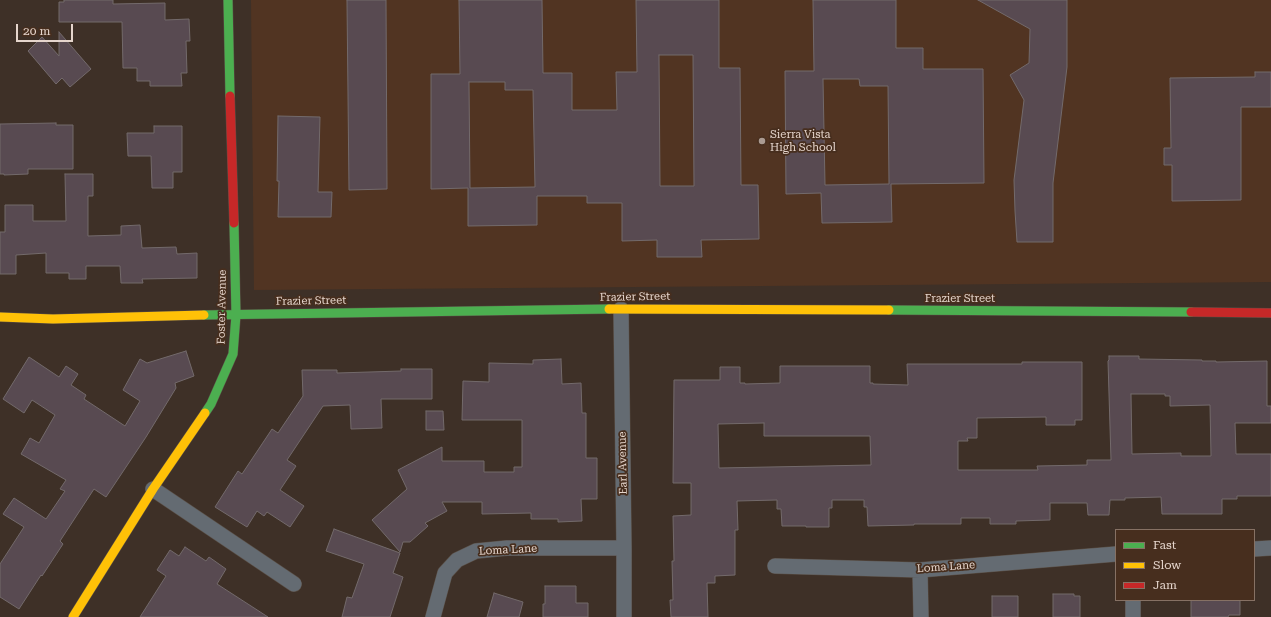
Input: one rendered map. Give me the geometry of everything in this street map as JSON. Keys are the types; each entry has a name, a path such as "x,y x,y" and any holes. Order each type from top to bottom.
{"street":[{"name":"Foster Avenue","path":"73,617 153,489 211,404 233,354 236,315 228,0"},
{"name":"Frazier Street","path":"0,317 53,319 648,308 1271,313"},
{"name":"Earl Avenue","path":"621,309 624,617"},
{"path":"153,489 294,584"},
{"name":"Loma Lane","path":"433,617 445,573 457,560 476,551 506,548 624,548"},
{"path":"1255,549 1271,548"},
{"name":"Loma Lane","path":"775,566 920,570 1115,554"},
{"path":"920,570 921,617"},
{"path":"1133,601 1133,617"}],"shaded area":[{"name":"Sierra Vista High School","path":"251,0 1271,0 1271,282 254,290"}],"building":[{"path":"64,0 113,0 113,4 165,3 165,20 189,19 190,41 186,41 187,73 181,73 182,86 150,86 150,81 137,81 137,68 123,68 122,22 59,22 59,2 64,2"},
{"path":"347,0 386,0 387,189 349,190"},
{"path":"459,0 542,0 543,73 572,73 572,110 617,110 616,72 637,72 636,0 719,0 719,68 740,68 741,185 758,185 759,239 701,240 702,257 657,257 657,240 622,241 622,203 587,203 587,196 537,196 537,225 468,226 468,188 431,189 431,74 460,74","holes":["659,55 693,55 694,186 660,186","469,82 505,82 505,90 533,90 535,187 470,188"]},
{"path":"813,0 896,0 896,48 923,48 923,69 983,69 984,183 891,184 892,222 822,223 821,193 786,194 785,71 814,71","holes":["823,79 859,79 860,86 888,86 889,184 825,185"]},
{"path":"978,0 1067,0 1067,67 1053,183 1053,242 1017,242 1014,180 1024,100 1010,75 1029,63 1030,29"},
{"path":"59,32 91,69 70,87 62,78 56,84 28,51 42,37 59,56"},
{"path":"1255,72 1271,72 1271,107 1241,107 1241,200 1172,201 1172,165 1164,165 1164,148 1171,148 1170,78 1255,77"},
{"path":"278,116 320,117 318,192 332,192 331,217 278,217"},
{"path":"56,123 56,125 73,125 73,169 28,169 28,174 0,174 0,124"},
{"path":"154,126 182,126 182,172 173,172 173,188 152,188 151,156 128,156 127,133 154,133"},
{"path":"65,174 93,174 93,196 88,196 88,236 121,235 121,226 140,225 142,248 176,247 177,254 197,253 197,278 142,279 143,283 121,283 120,266 86,266 86,279 69,279 69,273 46,273 46,253 16,255 16,274 0,274 0,232 5,232 5,205 33,205 33,221 66,221"},
{"path":"186,351 194,376 175,383 176,388 146,437 106,497 94,489 60,541 63,544 19,609 0,597 0,564 24,527 3,514 14,498 46,519 65,491 60,489 66,480 21,454 30,438 39,443 55,415 32,400 24,413 3,399 29,357 59,377 66,366 78,374 71,385 86,395 84,399 125,426 140,401 123,390 140,359 147,363"},
{"path":"1109,356 1139,356 1139,359 1202,360 1216,362 1267,361 1267,406 1271,406 1271,423 1235,423 1236,454 1271,454 1271,496 1237,496 1237,499 1222,499 1222,514 1162,514 1161,497 1125,498 1125,500 1110,500 1109,515 1088,515 1087,503 1050,503 1050,520 1016,521 1016,524 990,524 990,518 961,518 961,524 868,526 867,507 864,507 864,500 832,500 832,508 829,508 829,527 782,526 781,509 777,509 777,500 737,501 738,530 735,530 735,575 715,576 715,583 707,583 708,617 671,617 670,600 673,600 672,561 674,561 673,516 691,515 691,483 673,483 674,380 720,380 720,367 740,367 740,383 780,383 780,366 870,366 870,383 908,385 907,364 1022,364 1022,362 1082,362 1082,420 1075,420 1075,425 1046,425 1046,417 977,418 977,438 967,438 968,441 958,441 958,470 1038,470 1037,466 1087,465 1087,460 1111,460","holes":["1131,394 1165,394 1165,396 1170,396 1170,406 1210,405 1211,456 1181,456 1181,453 1132,454","764,423 764,436 870,436 871,465 719,468 718,424"]},
{"path":"561,359 562,384 581,383 582,413 586,413 586,458 597,458 597,499 581,499 582,521 558,522 558,519 531,519 531,513 482,514 482,502 442,502 447,511 425,523 428,526 410,542 403,542 400,552 372,520 407,489 398,470 442,447 442,461 484,461 484,472 514,472 514,467 522,467 522,420 462,420 463,381 489,382 489,363 533,364 533,360"},
{"path":"401,369 432,369 432,399 381,399 382,428 351,429 350,405 323,406 287,460 296,466 280,490 304,506 290,527 267,512 264,516 257,511 247,527 215,507 238,471 242,474 272,429 278,433 303,396 302,370 337,370 337,373 401,371"},
{"path":"426,411 443,411 444,430 426,430"},
{"path":"334,529 400,553 393,573 403,577 390,617 342,617 347,597 352,598 364,564 326,551"},
{"path":"185,547 206,561 209,557 226,569 217,584 268,617 140,617 166,576 157,570 170,550 179,556"},
{"path":"545,586 576,586 576,603 588,603 588,617 543,617"},
{"path":"494,593 523,602 519,617 487,617"},
{"path":"1053,594 1074,594 1074,596 1080,596 1080,617 1053,617"},
{"path":"992,596 1018,596 1018,617 992,617"},
{"path":"1191,601 1240,601 1240,615 1229,615 1228,617 1191,617"}],"traffic: fast":[{"path":"228,0 230,96"},
{"path":"205,413 211,404 233,354 236,315 234,223"},
{"path":"204,315 609,309"},
{"path":"889,310 1191,312"}],"traffic: slow":[{"path":"609,309 889,310"},
{"path":"0,317 53,319 204,315"},
{"path":"73,617 153,489 205,413"}],"traffic: jam":[{"path":"230,96 234,223"},
{"path":"1191,312 1271,313"}],"place":[{"name":"Sierra Vista High School","path":"762,141"}]}
